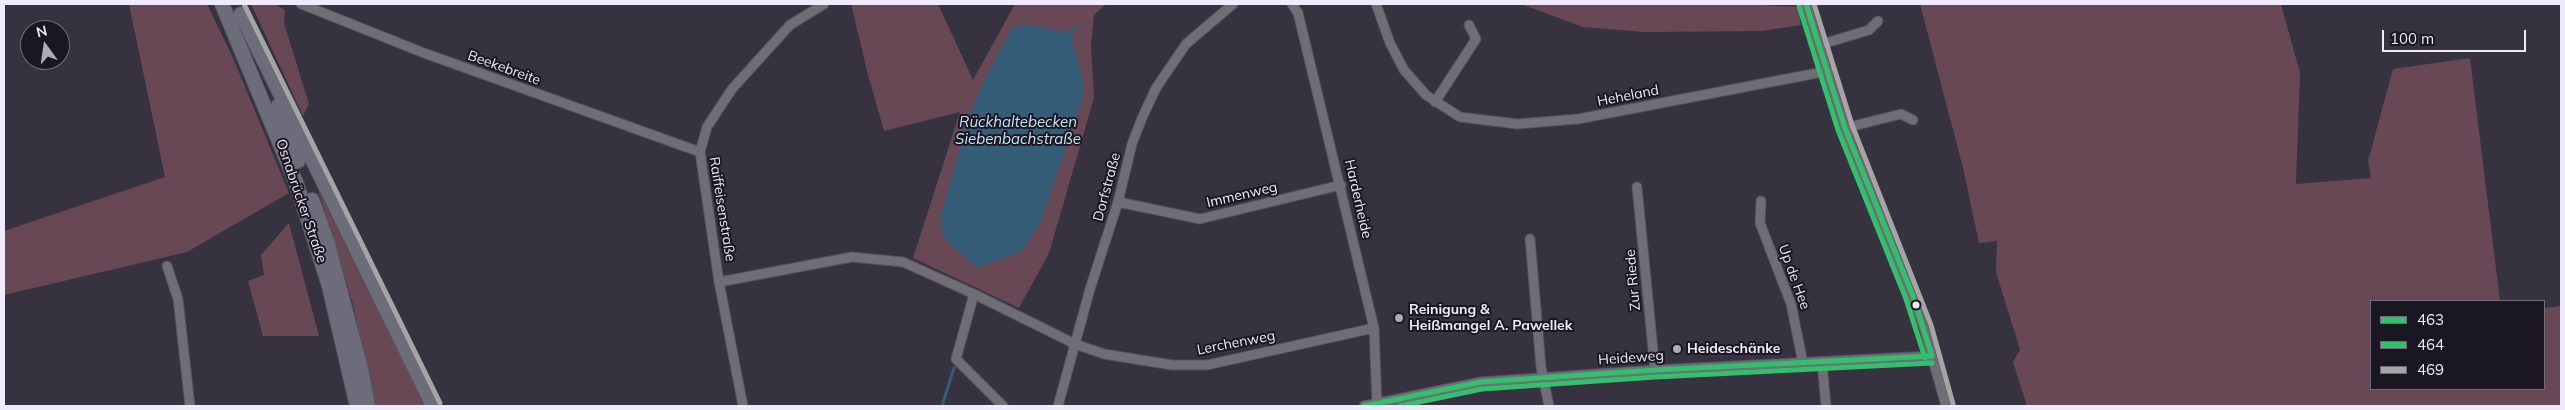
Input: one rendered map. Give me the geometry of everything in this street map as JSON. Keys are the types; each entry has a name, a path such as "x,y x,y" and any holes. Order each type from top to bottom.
{"highway":[{"name":"Osnabrücker Straße","path":"222,4 298,185 329,286 357,406"},
{"name":"Osnabrücker Straße","path":"239,9 266,75 328,244 362,373 368,406"},
{"path":"239,9 433,406"},
{"path":"349,406 350,374"}],"street":[{"name":"Beekebreite","path":"301,4 424,53 700,152"},
{"name":"Raiffeisenstraße","path":"743,406 719,282 700,152 707,127 732,89 790,25 824,4"},
{"name":"Dorfstraße","path":"1058,406 1118,202 1132,144 1156,88 1186,44 1234,4"},
{"name":"Harderheide","path":"1292,4 1298,13 1374,328 1377,404"},
{"name":"Heheland","path":"1376,4 1390,43 1404,70 1435,102 1460,117 1517,124 1578,119 1828,71"},
{"path":"1806,4 1845,128 1913,296 1946,406"},
{"path":"1819,45 1869,30 1878,21"},
{"path":"1435,102 1476,39 1469,25"},
{"path":"1845,128 1901,114 1912,120"},
{"name":"Immenweg","path":"1118,202 1200,219 1341,185"},
{"name":"Zur Riede","path":"1637,187 1655,370"},
{"name":"Up de Hee","path":"1761,201 1760,223 1792,304 1803,363"},
{"path":"1530,239 1541,366 1549,406"},
{"name":"Lerchenweg","path":"719,282 852,257 903,262 974,294 1075,344 1104,354 1172,365 1207,365 1374,328"},
{"path":"167,266 178,300 190,406"},
{"path":"974,294 956,359 1003,406"},
{"name":"Heideweg","path":"1364,406 1481,382 1655,370 1932,356"},
{"path":"1822,362 1826,406"},
{"path":"1410,396 1411,406"}],"shaded area":[{"path":"129,4 207,4 233,58 289,193 187,252 4,295 4,231 165,177"},
{"path":"251,4 275,4 285,10 284,23 309,104 303,116"},
{"path":"851,4 938,4 973,80 1015,4 1106,4 1094,15 1091,46 1094,98 1049,253 1019,308 913,258 960,112 884,131"},
{"path":"1521,4 1746,4 1798,7 1801,25 1762,31 1645,32 1583,27"},
{"path":"1920,4 2281,4 2300,73 2296,184 2371,178 2368,161 2393,69 2470,58 2500,300 2370,300 2370,390 2545,390 2545,308 2561,306 2561,406 2027,406 2013,362 2020,350 1996,272 1997,241 1979,243 1963,168"},
{"path":"318,190 371,292 426,406 374,406 353,304"},
{"path":"289,223 319,336 263,336 248,281 264,275 261,255"}],"water":[{"name":"Rückhaltebecken Siebenbachstraße","path":"1027,25 1071,33 1083,81 1083,97 1040,224 1021,252 977,268 944,238 940,218 970,114 984,81 1012,28"}],"waterway":[{"path":"1070,35 1079,24"},
{"path":"942,406 954,368"}],"transit line":[{"name":"469","path":"244,4 440,403"},
{"name":"463","path":"1806,4 1845,128 1913,296 1932,356"},
{"name":"469","path":"1814,4 1852,125 1931,325 1953,404"},
{"name":"464","path":"1799,6 1838,130 1906,299 1925,358"},
{"name":"463","path":"1364,406 1481,382 1655,370 1932,356"},
{"name":"464","path":"1400,406 1482,389 1655,377 1932,363"}],"place":[{"name":"Reinigung & Heißmangel A. Pawellek","path":"1399,318"},
{"name":"Heideschänke","path":"1677,349"}]}
